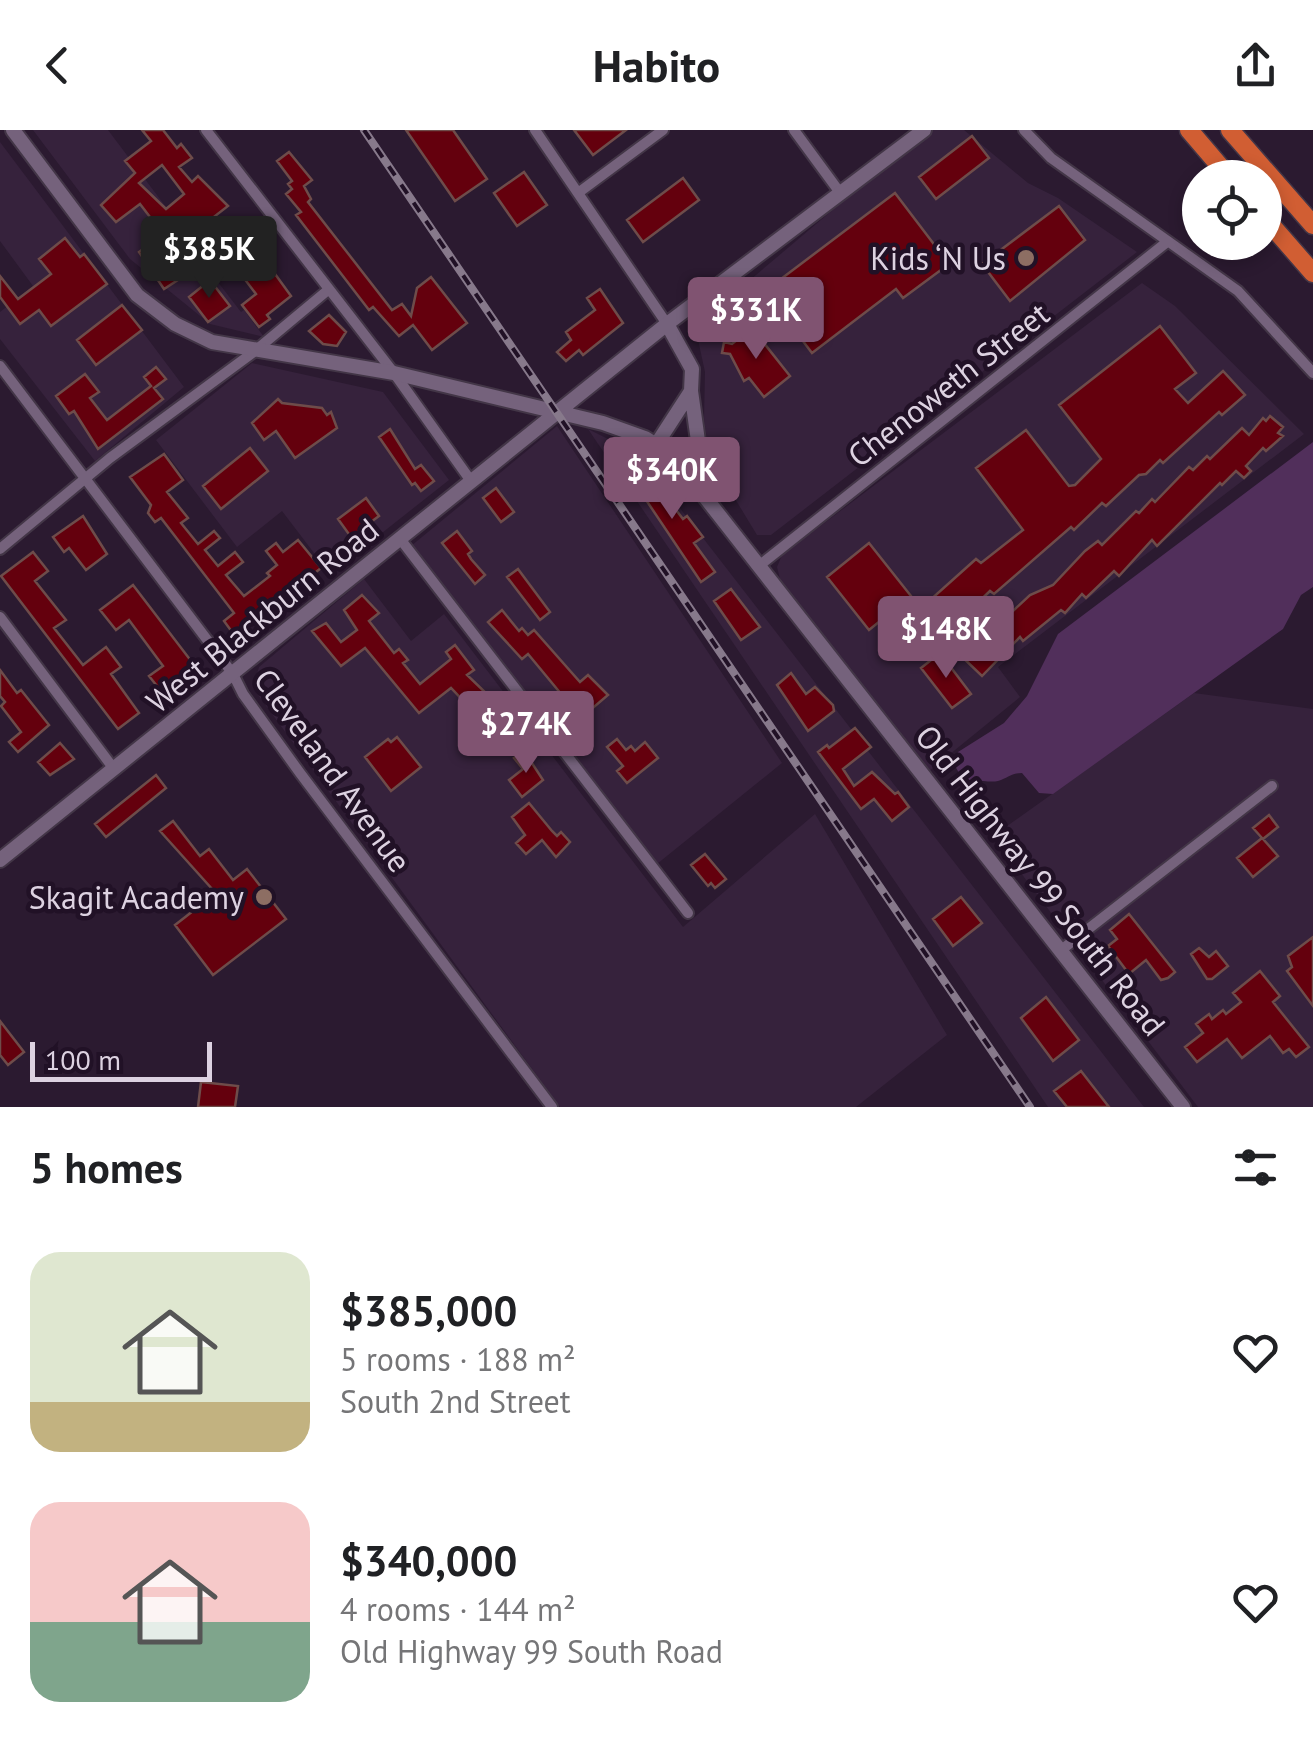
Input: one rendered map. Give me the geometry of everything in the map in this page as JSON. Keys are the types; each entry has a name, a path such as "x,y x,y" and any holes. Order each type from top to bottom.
{"highway":[{"path":"1189,130 1215,160"},
{"path":"1230,130 1313,224"},
{"path":"1282,237 1313,273"}],"street":[{"name":"Old Highway 99 South Road","path":"13,130 138,294 186,329 212,342 394,372 611,425 672,456 1183,1107"},
{"path":"206,130 394,372 471,481"},
{"path":"535,130 667,324 692,369 690,391 706,496"},
{"path":"578,193 663,130"},
{"path":"794,130 840,194"},
{"name":"West Blackburn Road","path":"0,860 667,324 924,130"},
{"path":"1024,130 1051,158 1238,291 1313,373"},
{"name":"Chenoweth Street","path":"760,565 1166,242"},
{"path":"0,549 255,352 328,290"},
{"name":"Cleveland Avenue","path":"0,366 552,1107"},
{"path":"656,445 690,391"},
{"path":"401,540 688,914"},
{"path":"0,618 114,769"},
{"path":"1060,950 1272,786"}],"shaded area":[{"path":"33,130 108,130 184,231 181,234 264,337 210,324 130,259"},
{"path":"927,130 964,130 1028,183 1058,198 1137,252 771,535 757,535 709,456 704,418 705,372 697,335 704,319"},
{"path":"0,142 184,387 95,461 0,339 0,312 33,286 0,241"},
{"path":"1142,283 1175,306 1304,434 998,667 1020,697 928,772 781,583 777,567 782,555"},
{"path":"252,363 383,392 449,480 330,574 282,511 237,547 156,440"},
{"path":"557,426 782,763 657,864 411,546"},
{"path":"588,429 624,447 655,476 1144,1107 1048,1107"},
{"path":"1313,442 1313,587 1301,595 1283,629 1053,794 1039,793 1022,773 998,781 964,782 954,764 958,752 1004,723 1027,696 1058,634"},
{"path":"364,579 411,641 444,614 683,927 815,814 947,1035 856,1107 560,1107 253,688 259,667"},
{"path":"1194,693 1313,709 1313,1107 1198,1107 993,836"}],"building":[{"path":"142,130 163,130 177,148 181,144 192,158 179,167 192,182 198,176 228,206 201,227 195,219 179,231 199,256 237,226 247,238 222,258 227,264 205,283 195,269 164,289 139,252 163,234 140,204 116,222 101,205 135,173 125,161 151,141","holes":["162,165 184,194 166,209 139,183"]},
{"path":"406,130 453,130 487,179 455,201"},
{"path":"574,130 626,130 593,155"},
{"path":"972,136 989,158 936,199 919,177"},
{"path":"289,152 312,180 304,186 311,199 308,202 392,310 402,304 411,316 417,288 431,277 467,323 432,350 413,325 399,336 373,307 369,310 296,215 301,212 286,194 292,189 288,184 292,181 277,161"},
{"path":"524,172 547,205 517,226 494,193"},
{"path":"683,178 699,200 643,242 627,220"},
{"path":"895,193 949,264 903,298 896,289 812,353 765,291"},
{"name":"Kids ‘N Us","path":"1059,206 1085,240 1010,301 982,264"},
{"path":"65,238 80,257 84,254 107,284 51,326 39,310 20,324 0,297 0,276 18,299 51,274 39,259"},
{"path":"263,249 274,264 270,267 291,296 267,315 270,319 259,327 242,305 256,294 237,269"},
{"path":"210,280 230,306 208,322 189,297"},
{"path":"600,289 623,323 583,355 579,350 566,361 557,352 571,340 566,332 595,310 587,298"},
{"path":"122,305 142,330 96,365 77,340"},
{"path":"329,315 346,332 337,346 323,344 309,331"},
{"path":"1160,326 1196,373 1175,389 1188,403 1223,371 1245,395 1222,415 1219,412 1163,463 1160,460 1146,474 1139,475 1074,530 1071,527 960,620 947,620 929,601 976,559 981,563 1023,530 976,468 1026,430 1069,486 1075,485 1101,459 1059,405"},
{"path":"752,328 790,376 764,397 749,378 744,381 730,354 722,353 724,342 732,344"},
{"path":"156,367 166,379 154,388 163,399 98,449 74,411 69,414 56,396 85,374 99,392 90,398 107,420 151,386 144,377"},
{"path":"278,399 282,403 322,408 327,415 331,412 337,428 295,458 276,431 264,440 252,423"},
{"path":"1270,416 1283,427 1278,433 1283,436 1266,451 1263,448 1246,466 1251,471 1244,478 1236,471 1220,483 1157,546 1152,540 1119,576 1114,571 1086,598 1082,594 1065,613 1061,610 1023,641 1020,637 982,676 958,653 977,634 983,639 1030,595 1053,585 1085,551 1098,541 1102,545 1136,511 1139,513 1152,499 1155,502 1189,467 1193,470 1207,456 1210,459 1242,428 1249,435 1263,418 1266,421"},
{"path":"390,429 415,469 421,465 434,481 421,491 415,483 412,485 379,437"},
{"path":"250,448 268,471 221,509 203,486"},
{"path":"164,454 183,480 167,492 188,518 181,523 198,544 214,531 220,538 205,550 218,566 235,552 243,562 226,575 244,596 270,576 267,573 277,565 266,551 276,543 283,552 298,540 321,568 235,636 224,621 234,613 161,518 155,522 148,513 151,505 130,477"},
{"path":"633,457 670,508 673,506 683,519 687,516 703,537 694,543 715,572 701,582 622,464"},
{"path":"496,488 514,512 501,522 483,498"},
{"path":"366,498 379,516 351,537 338,519"},
{"path":"83,516 107,554 86,570 69,548 64,552 53,537"},
{"path":"457,531 472,551 468,554 471,559 485,575 475,584 442,543"},
{"path":"869,543 911,596 869,630 827,577"},
{"path":"33,552 48,571 35,581 66,620 54,628 83,665 106,647 121,667 111,674 139,713 118,729 1,576"},
{"path":"518,569 550,612 540,620 507,577"},
{"path":"133,585 198,670 165,696 149,676 163,666 129,620 116,630 100,610"},
{"path":"731,589 760,627 741,640 714,601"},
{"path":"362,595 379,613 369,621 394,653 399,649 408,660 403,663 420,684 451,659 446,652 455,645 474,670 467,675 491,698 474,712 451,688 419,713 365,648 341,666 312,631 326,623 341,642 357,630 344,610"},
{"path":"502,610 519,631 522,628 528,635 534,630 580,682 588,675 608,695 581,718 528,654 522,659 488,622"},
{"path":"940,653 971,694 952,708 921,668"},
{"path":"0,670 49,725 18,752 9,742 21,732 1,706 5,702 0,696"},
{"path":"791,673 806,694 815,687 833,705 834,711 808,731 777,685"},
{"path":"855,728 871,747 843,769 854,786 872,772 895,794 898,792 909,807 892,821 874,799 861,809 818,752"},
{"path":"397,737 421,767 391,791 365,757 388,739 391,742"},
{"path":"617,739 626,750 631,746 635,751 645,742 658,758 627,783 617,771 623,766 607,747"},
{"path":"60,743 74,759 50,775 38,762"},
{"path":"524,751 543,780 522,797 509,780 523,769 514,758"},
{"path":"156,775 166,788 106,837 95,824"},
{"path":"529,803 557,836 561,832 570,842 556,857 542,840 526,854 516,843 525,835 512,817"},
{"path":"1269,815 1278,827 1263,839 1278,856 1253,877 1237,858 1262,838 1253,828"},
{"path":"173,821 200,856 209,849 233,880 247,869 286,919 213,975 175,925 213,890 160,831"},
{"path":"705,854 726,879 715,888 711,883 708,886 691,865"},
{"path":"961,897 982,923 953,946 933,919"},
{"path":"1129,914 1175,972 1168,978 1161,980 1146,960 1129,974 1108,946 1117,939 1110,930"},
{"path":"1313,937 1313,1006 1287,971 1292,967 1288,956"},
{"path":"1199,948 1209,957 1216,951 1228,966 1207,979 1191,954"},
{"path":"1260,971 1280,996 1273,1002 1309,1047 1296,1057 1289,1049 1283,1053 1270,1036 1242,1058 1227,1039 1197,1062 1185,1047 1203,1033 1196,1024 1209,1014 1212,1019 1223,1010 1226,1014 1241,1002 1233,993"},
{"path":"1046,997 1079,1040 1053,1061 1021,1018"},
{"path":"0,1021 24,1052 8,1065 0,1055"},
{"path":"1081,1071 1109,1107 1067,1107 1054,1091"},
{"path":"201,1082 238,1086 235,1107 198,1107"}],"railway":[{"path":"364,130 1030,1107"}],"place":[{"name":"Kids ‘N Us","path":"1026,258"},
{"name":"Skagit Academy","path":"264,897"}]}
